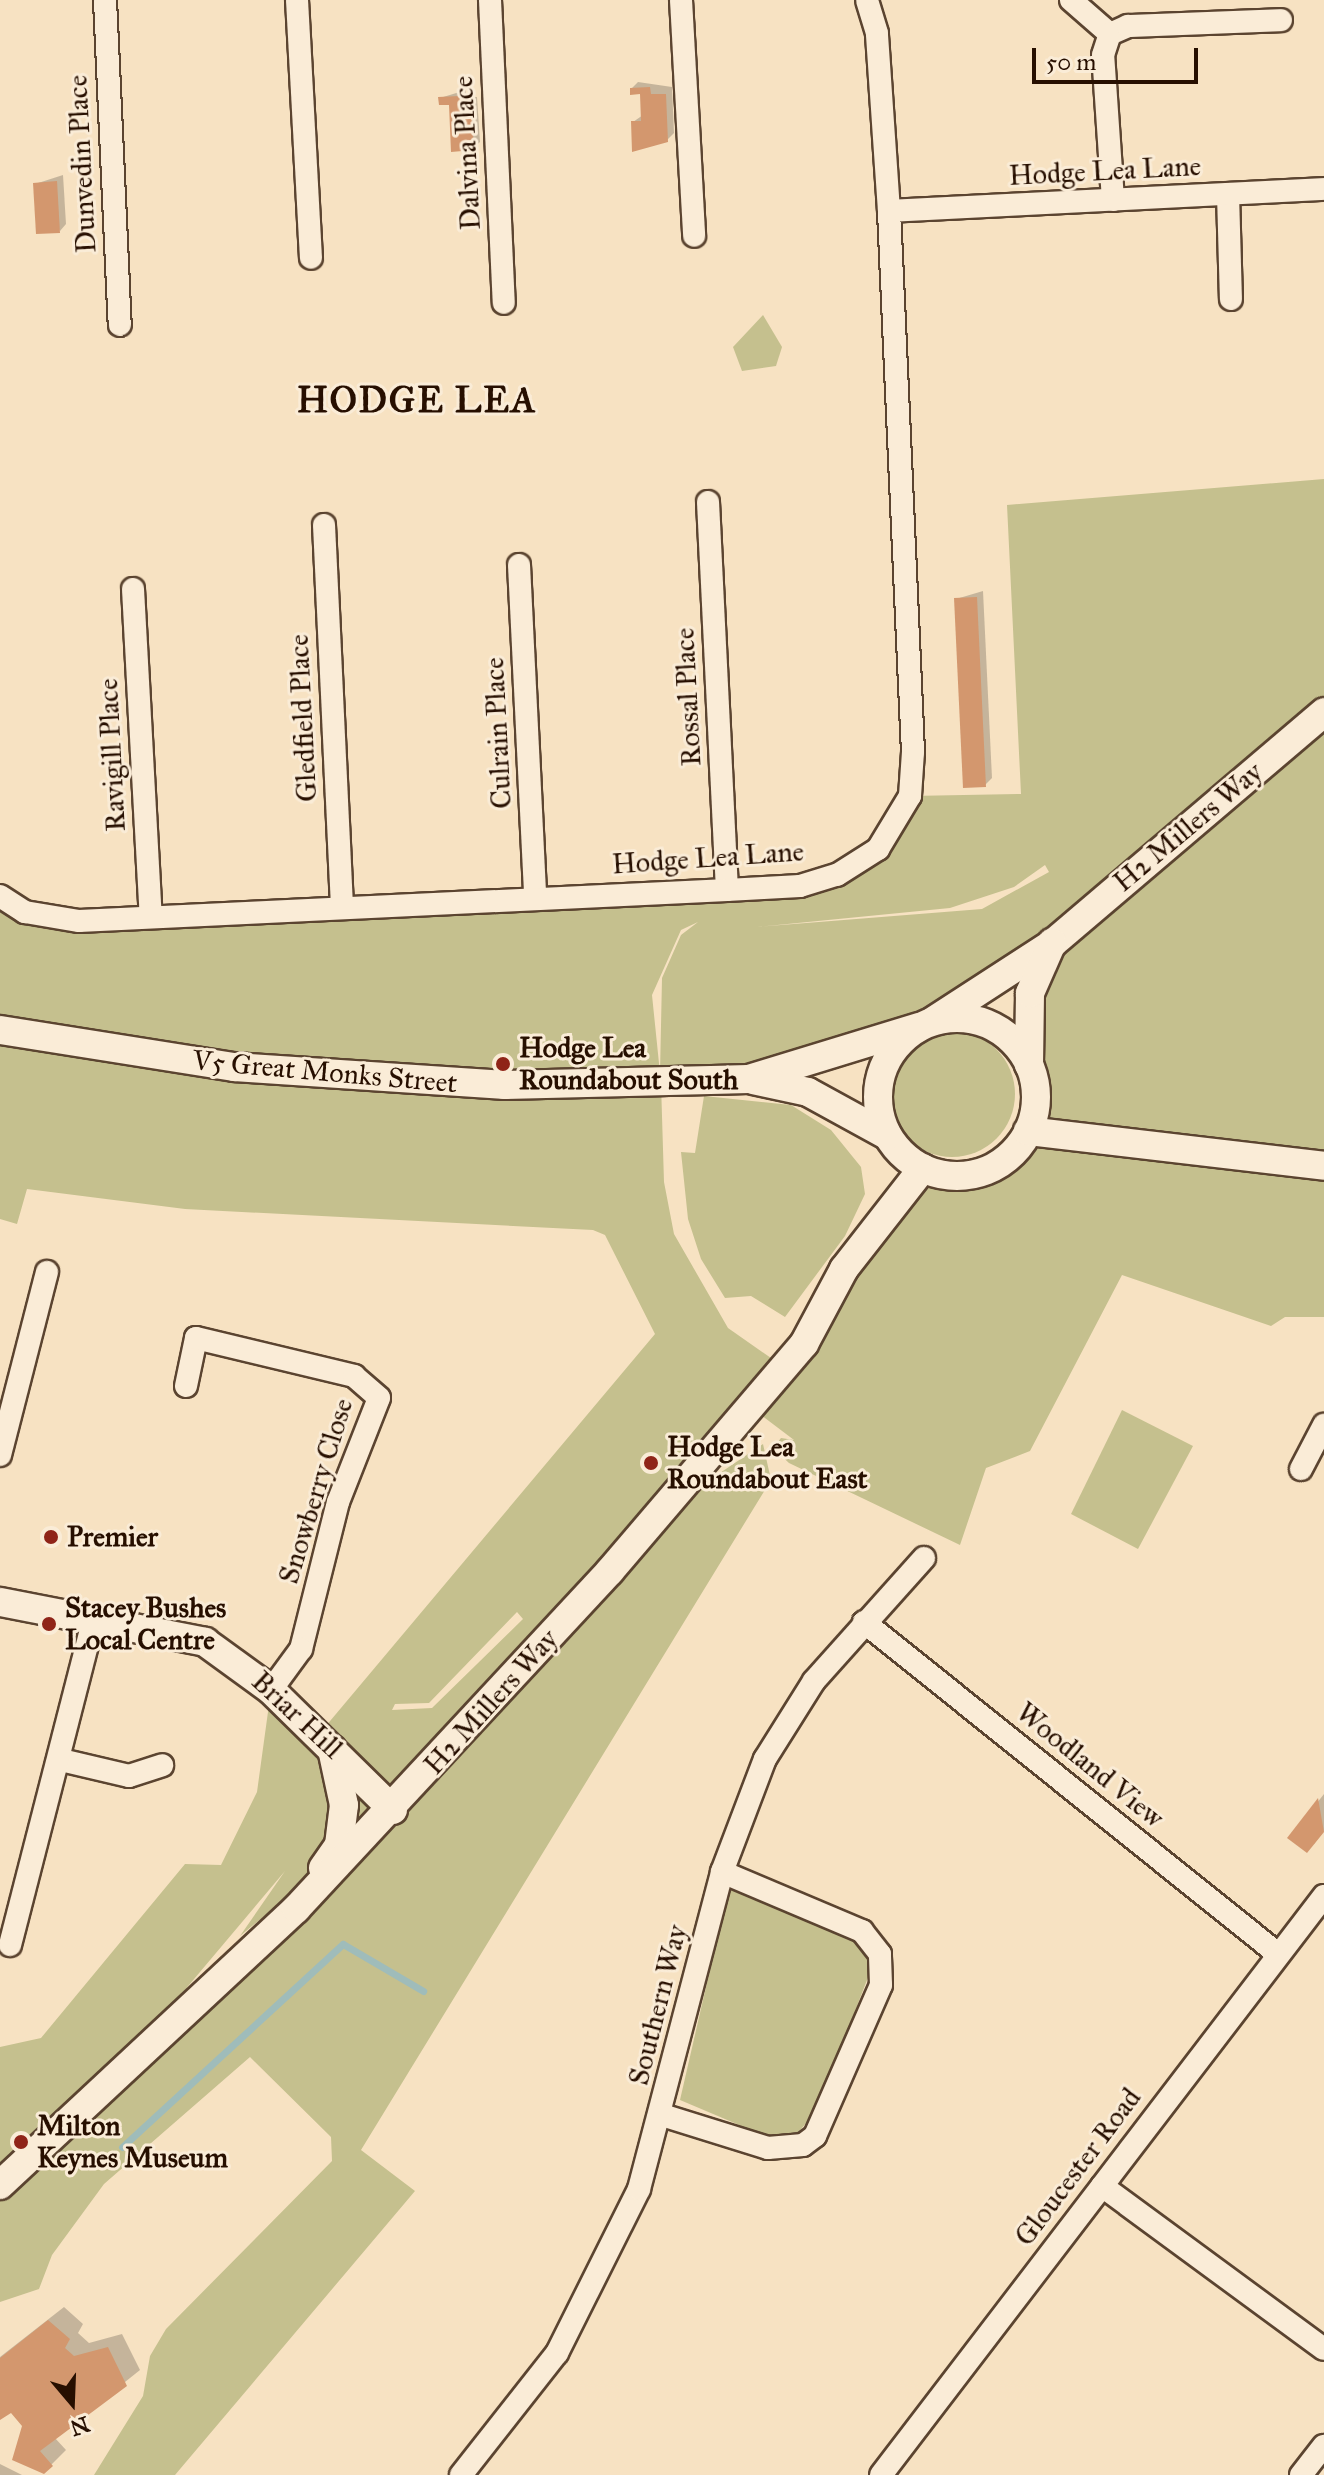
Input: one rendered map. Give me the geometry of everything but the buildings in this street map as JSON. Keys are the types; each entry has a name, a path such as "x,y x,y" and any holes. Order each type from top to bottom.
{"street":[{"name":"Dunvedin Place","path":"105,0 120,325"},
{"path":"297,0 311,258"},
{"name":"Dalvina Place","path":"490,0 504,303"},
{"path":"681,0 694,236"},
{"name":"Hodge Lea Lane","path":"0,896 25,912 79,921 727,890 837,875 878,849 910,796 889,211 877,33 867,0"},
{"path":"1071,0 1110,34"},
{"path":"1113,200 1103,55 1110,34 1128,26 1281,20"},
{"name":"Hodge Lea Lane","path":"889,211 1324,189"},
{"path":"1228,194 1231,299"},
{"name":"Rossal Place","path":"708,502 727,890"},
{"name":"Gledfield Place","path":"324,525 342,908"},
{"name":"Culrain Place","path":"519,565 535,898"},
{"name":"Ravigill Place","path":"133,589 151,917"},
{"name":"H2 Millers Way","path":"926,1024 1053,943 1324,712"},
{"name":"H2 Millers Way","path":"1029,1065 1030,993 1053,943"},
{"path":"965,1018 997,1028 1029,1065 1036,1103 1028,1131 986,1170 956,1176 923,1168 888,1136 877,1102 883,1067 926,1024 965,1018"},
{"name":"V5 Great Monks Street","path":"0,1030 342,1078 613,1084 749,1079 926,1024"},
{"name":"V5 Great Monks Street","path":"749,1079 808,1092 888,1136"},
{"path":"1028,1131 1324,1166"},
{"name":"H2 Millers Way","path":"0,2185 296,1909 393,1810 610,1571 804,1344 844,1269 923,1168"},
{"path":"0,1455 47,1272"},
{"name":"Snowberry Close","path":"186,1386 196,1338 354,1376 379,1398 338,1502 301,1649 271,1690"},
{"path":"1301,1469 1324,1425"},
{"name":"Southern Way","path":"461,2475 557,2353 639,2189 662,2115 722,1872 765,1759 814,1681 924,1558"},
{"name":"Briar Hill","path":"0,1602 205,1642 271,1690 331,1745 393,1810"},
{"path":"10,1945 61,1760 94,1619"},
{"name":"Woodland View","path":"864,1622 1278,1954"},
{"path":"296,1909 339,1845 344,1805 331,1745"},
{"path":"61,1760 129,1776 162,1765"},
{"path":"662,2115 768,2148 803,2145 815,2136 881,1985 880,1954 862,1931 722,1872"},
{"name":"Gloucester Road","path":"881,2475 1324,1896"},
{"path":"1102,2186 1324,2349"},
{"path":"1301,2475 1324,2446"}],"shaded area":[{"path":"763,315 782,347 776,366 742,371 733,347"},
{"path":"1324,479 1324,1317 1285,1317 1271,1326 1122,1275 1030,1451 986,1468 960,1545 789,1463 773,1448 781,1438 794,1440 749,1406 688,1479 714,1477 763,1444 771,1480 361,2150 415,2191 175,2475 94,2475 143,2396 150,2356 166,2329 332,2161 331,2137 250,2057 104,2184 52,2255 39,2289 0,2302 0,2047 41,2038 185,1864 221,1865 257,1792 271,1690 320,1733 655,1334 605,1235 593,1230 185,1209 27,1189 17,1224 0,1219 0,896 25,912 800,886 864,861 910,796 1021,794 1007,505","holes":["1045,865 1049,872 982,909 757,927 950,908 1014,887","698,922 681,935 662,978 660,1073 652,995 681,930","1046,958 1029,1065 1036,1103 1018,1146 974,1174 923,1168 781,1365 728,1328 674,1234 664,1182 661,1083 749,1079","517,1612 523,1619 432,1708 392,1710 395,1704 429,1703","384,1817 77,2118 285,1871 240,1936"]},
{"path":"952,1031 976,1036 996,1050 1010,1070 1015,1094 1010,1118 996,1138 976,1152 952,1157 928,1152 908,1138 894,1118 889,1094 894,1070 908,1050 928,1036"},
{"path":"704,1096 791,1105 831,1130 861,1167 865,1194 845,1236 785,1317 751,1296 725,1298 701,1259 688,1219 681,1152 695,1153"},
{"path":"1122,1410 1193,1446 1138,1549 1071,1514"},
{"path":"729,1887 864,1942 872,1967 817,2110 797,2134 772,2139 680,2100"}],"waterway":[{"path":"122,2147 343,1944 423,1991"}],"place":[{"name":"Hodge Lea Roundabout South","path":"503,1064"},
{"name":"Hodge Lea Roundabout East","path":"651,1463"},
{"name":"Premier","path":"51,1537"},
{"name":"Stacey Bushes Local Centre","path":"49,1624"},
{"name":"Milton Keynes Museum","path":"21,2142"}],"district":[{"name":"HODGE LEA","path":"417,401"}]}
